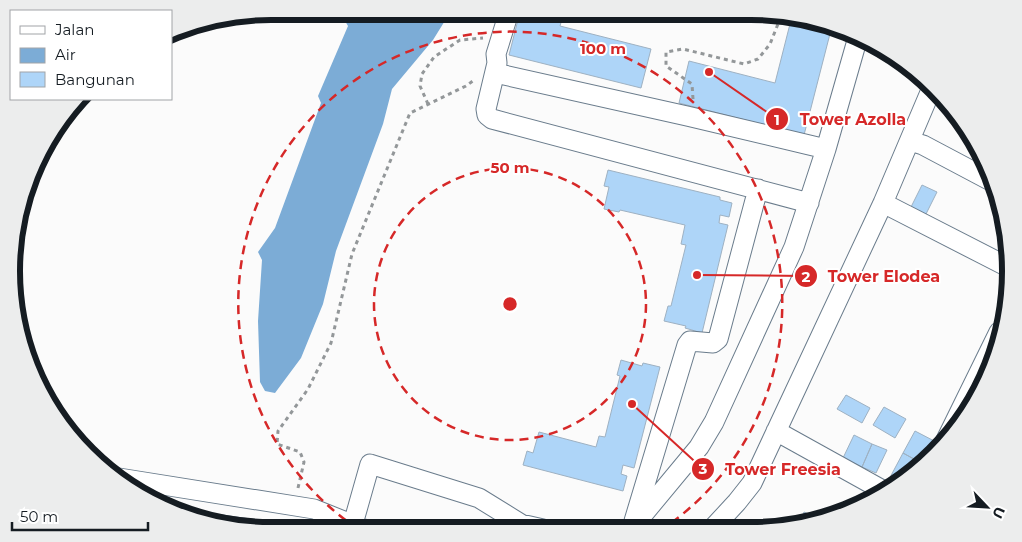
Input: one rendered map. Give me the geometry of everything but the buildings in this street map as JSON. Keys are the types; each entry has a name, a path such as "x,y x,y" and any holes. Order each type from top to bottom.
{"street":[{"path":"506,20 496,54 496,68 486,109 487,115 492,119 809,203"},
{"path":"637,522 708,434 794,247 826,149 856,43"},
{"path":"496,68 826,149"},
{"path":"719,522 738,502 752,483 883,204 929,95"},
{"path":"910,140 984,177"},
{"path":"633,522 687,345 690,341 712,344 718,339 758,189"},
{"path":"883,204 1002,264"},
{"path":"960,410 989,352"},
{"path":"776,431 877,487"},
{"path":"361,522 370,464 479,498 512,522"},
{"path":"132,480 294,506 324,512 348,522"}],"path":[{"path":"687,116 694,95 692,84 666,66 666,52 683,49 744,64 758,59 770,44 779,22"},
{"path":"428,104 420,86 422,74 434,57 460,40 501,37"},
{"path":"294,506 304,462 300,452 278,444 278,431 308,389 331,344 352,254 410,113 466,86 496,68"}],"water":[{"path":"344,20 445,20 433,40 392,89 383,124 336,251 323,304 301,358 275,393 265,391 260,382 258,321 262,260 258,252 275,228 321,103 318,96 348,26"}],"place":[{"name":"Tower Azolla","path":"709,72"},
{"name":"Tower Elodea","path":"697,275"},
{"name":"Tower Freesia","path":"632,404"}]}
